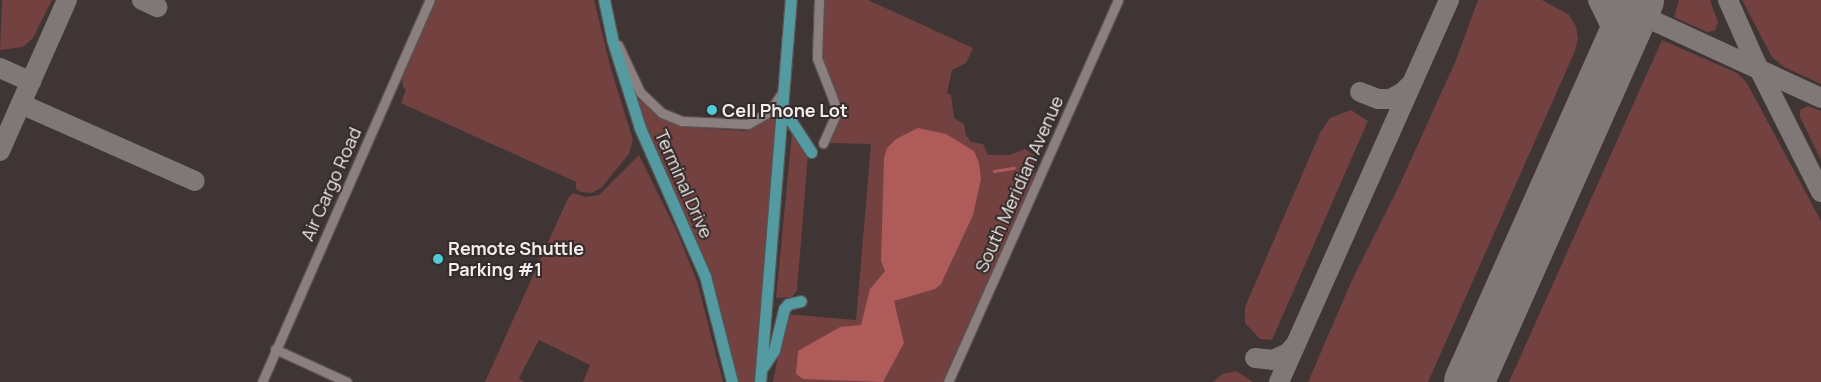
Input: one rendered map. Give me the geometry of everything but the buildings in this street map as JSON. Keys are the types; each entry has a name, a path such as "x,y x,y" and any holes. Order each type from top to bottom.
{"main road":[{"name":"Terminal Drive","path":"604,0 608,25 640,128 705,276 732,382"},
{"path":"760,377 791,0"},
{"path":"782,113 791,121 812,152"},
{"path":"760,377 774,350 784,309 788,304 801,302"}],"street":[{"name":"Air Cargo Road","path":"262,382 274,349 430,0"},
{"path":"819,0 817,58 836,107 836,114 822,143"},
{"name":"South Meridian Avenue","path":"948,382 1118,0"},
{"path":"608,25 640,92 662,113 682,121 748,124 769,112 784,91"},
{"path":"274,349 347,382"}],"shaded area":[{"path":"2,0 52,0 33,38 23,47 0,50"},
{"path":"436,0 594,0 611,69 633,140 629,154 601,188 591,193 581,192 576,189 576,182 401,103 406,90 403,87 402,78"},
{"path":"823,0 868,0 973,48 966,63 952,70 947,93 951,95 954,118 964,124 966,135 971,142 983,144 988,155 1009,155 1025,149 1034,155 1035,172 1027,195 944,382 773,382 786,314 856,320 871,144 826,143 841,109 821,57"},
{"path":"1478,0 1542,0 1569,15 1576,26 1578,38 1575,51 1428,382 1308,382 1352,280 1399,186 1456,60"},
{"path":"1679,0 1710,0 1718,22 1715,31 1707,32 1674,17"},
{"path":"1742,0 1821,0 1821,84 1784,67 1772,57"},
{"path":"1662,40 1737,73 1747,83 1821,221 1821,382 1509,382"},
{"path":"638,95 661,119 686,127 744,131 776,115 756,382 737,382 724,325 707,269 649,136 635,96"},
{"path":"1808,106 1821,111 1821,160 1800,117 1800,110"},
{"path":"1351,110 1368,121 1272,340 1260,339 1245,323 1245,307 1320,133 1330,118"},
{"path":"918,128 946,134 974,151 979,163 981,179 973,215 941,284 935,289 894,301 904,343 883,382 803,379 796,374 798,351 840,327 861,325 870,289 885,271 881,261 884,158 887,148 896,139"},
{"path":"792,133 808,155 797,291 792,297 776,298"},
{"path":"639,155 677,232 697,281 723,382 583,382 590,365 539,340 519,378 524,382 485,382 568,198 573,193 586,197 599,195"},
{"path":"1236,371 1253,382 1213,382 1222,374"}],"waterway":[{"path":"994,171 1014,168"}],"taxiway":[{"path":"0,151 67,0"},
{"path":"142,0 157,7"},
{"path":"1279,382 1449,0"},
{"path":"1598,0 1612,29 1608,69"},
{"path":"1608,0 1821,98"},
{"path":"1728,0 1754,59 1821,192"},
{"path":"0,68 31,82"},
{"path":"1360,92 1378,99 1390,99 1403,92 1411,84"},
{"path":"21,104 195,181"},
{"path":"1255,358 1273,360 1288,353 1295,345"}],"runway":[{"path":"1469,382 1639,0"}],"place":[{"name":"Cell Phone Lot","path":"712,110"},
{"name":"Remote Shuttle Parking #1","path":"438,259"}]}
